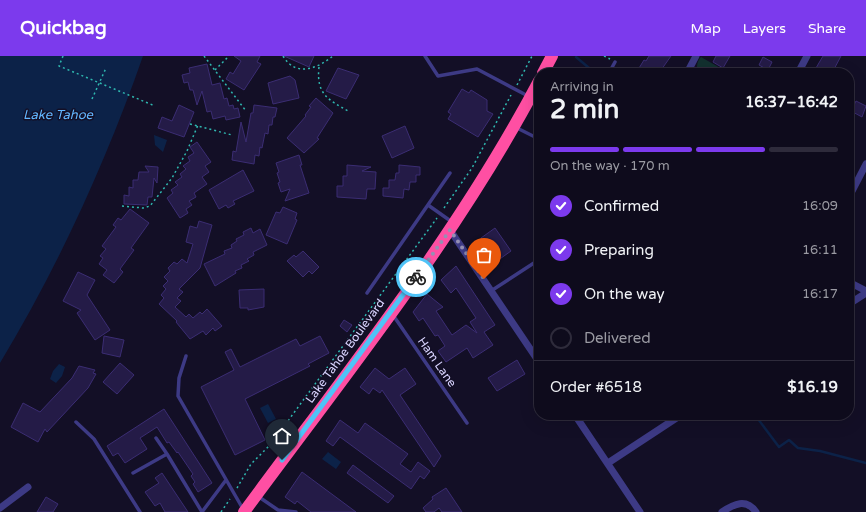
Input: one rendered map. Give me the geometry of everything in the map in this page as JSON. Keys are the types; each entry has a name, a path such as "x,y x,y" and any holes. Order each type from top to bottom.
{"highway":[{"path":"546,68 552,56"},
{"name":"Lake Tahoe Boulevard","path":"244,512 453,227 534,90"}],"street":[{"path":"690,68 696,56"},
{"path":"801,68 807,56"},
{"path":"854,187 866,164"},
{"path":"453,227 491,291 534,355"},
{"path":"854,285 866,292 854,300"},
{"path":"578,420 640,512"},
{"path":"608,463 673,420"},
{"path":"0,508 28,487"},
{"path":"722,512 736,504 742,503 752,506 756,512"}],"lane":[{"path":"425,56 438,76 477,69 530,97"},
{"path":"612,68 615,62"},
{"path":"514,126 534,136"},
{"path":"367,293 450,173"},
{"path":"428,205 441,213 453,227"},
{"path":"491,291 534,263"},
{"name":"Ham Lane","path":"391,312 467,423"},
{"path":"186,356 179,378 178,396 244,512"},
{"path":"76,422 94,439 140,512"},
{"path":"156,438 202,512 226,480"},
{"path":"133,473 167,454"},
{"path":"256,495 278,510 296,512"}],"path":[{"path":"63,56 59,66 154,106"},
{"path":"204,56 246,111"},
{"path":"215,70 229,56"},
{"path":"283,56 290,64 307,70 319,67 333,56"},
{"path":"221,512 251,464 272,444 441,213 472,168 532,56"},
{"path":"319,67 318,78 320,89 326,97 350,112"},
{"path":"92,99 106,68"},
{"path":"190,124 232,135"},
{"path":"122,206 143,208 150,206 172,178 187,151 198,126"}],"green space":[{"path":"701,57 720,68 697,68"}],"water":[{"name":"Lake Tahoe","path":"0,56 143,56 129,96 97,174 61,252 0,363"},
{"path":"154,135 167,140 163,152 155,145"},
{"path":"59,364 65,367 62,376 56,383 50,379 53,371"},
{"path":"268,404 276,419 268,423 260,408"},
{"path":"328,452 341,462 336,469 322,459"}],"building":[{"path":"234,56 260,56 257,62 261,64 244,90 226,79 230,72 233,74 241,61"},
{"path":"284,56 314,56 309,67"},
{"path":"649,56 671,56 663,68 639,68 644,60 646,61"},
{"path":"716,56 730,56 723,68 713,62"},
{"path":"823,56 841,56 835,68 816,68"},
{"path":"763,57 772,62 769,68 764,68 759,65"},
{"path":"207,64 212,85 220,83 224,99 227,98 229,106 233,105 234,109 238,108 240,117 226,120 225,116 213,119 211,111 207,112 202,91 197,105 193,90 190,90 188,82 184,83 182,75 190,73 189,68"},
{"path":"338,68 359,75 346,99 326,91"},
{"path":"290,76 295,80 299,98 273,104 268,83"},
{"path":"462,89 469,93 471,90 487,100 487,111 493,114 478,137 448,119 451,114 448,112"},
{"path":"316,98 333,113 317,138 319,139 304,153 287,138 306,116 305,115 311,107 309,106"},
{"path":"856,101 866,106 862,117 854,113 854,105"},
{"path":"179,105 194,112 184,137 158,128 162,117 172,121"},
{"path":"254,105 277,108 275,117 273,117 272,125 269,125 268,134 265,133 262,148 260,147 259,156 255,155 254,164 232,160 233,151 236,152 241,122 246,142 251,113 253,113"},
{"path":"405,126 414,148 392,158 382,136"},
{"path":"197,142 211,162 205,166 209,172 202,177 207,184 194,193 196,197 189,201 192,205 186,209 188,213 180,218 167,198 173,193 171,190 178,185 175,182 182,177 180,174 186,169 183,166 190,161 188,157 194,153 190,147"},
{"path":"299,155 302,165 300,165 309,193 285,201 290,189 281,192 277,173 279,172 276,163"},
{"path":"347,165 371,167 362,171 376,172 375,189 367,189 366,199 337,197 337,186 343,186 343,176 347,176"},
{"path":"399,165 420,167 420,175 416,175 416,182 410,182 409,190 404,189 403,198 383,196 383,188 389,188 389,180 395,180 396,173 399,173"},
{"path":"145,166 158,167 157,183 154,178 152,197 148,197 147,205 124,204 124,195 129,196 129,187 133,188 133,180 138,180 139,172 149,172"},
{"path":"243,170 254,191 233,201 235,204 228,208 226,205 219,209 209,190"},
{"path":"283,207 297,213 295,219 297,220 287,244 266,235 276,212 280,213"},
{"path":"130,209 149,223 131,248 134,250 120,269 123,272 114,283 103,275 107,270 99,264 103,258 100,256 106,249 102,246 116,227 113,225 118,218 121,220"},
{"path":"199,221 212,225 200,268 179,289 183,292 177,298 181,301 175,307 186,317 189,314 193,318 200,312 202,314 207,309 222,326 215,331 213,328 206,335 203,331 190,339 176,322 177,321 159,304 164,298 161,295 166,289 163,286 168,281 164,277 170,271 168,268 174,262 177,264 182,259 187,263 193,244 186,242 190,226 197,228"},
{"path":"251,228 253,233 260,229 267,245 253,252 254,255 247,259 249,261 241,265 242,268 235,271 236,273 215,286 204,264 225,254 224,251 232,248 231,245 237,241 236,239 244,235 243,232"},
{"path":"495,228 511,251 497,261 481,238"},
{"path":"303,251 319,267 312,274 309,271 303,277 287,261 294,255 296,257"},
{"path":"456,266 495,325 484,332 493,345 473,358 467,348 446,362 438,351 445,346 438,335 435,336 423,318 419,321 413,312 427,294 443,307 436,311 452,335 466,325 477,333 470,322 476,318 456,288 451,293 441,280"},
{"path":"78,272 95,280 87,295 110,330 95,340 77,313 81,310 63,301"},
{"path":"264,289 264,307 248,310 248,308 240,308 239,290"},
{"path":"344,320 352,325 347,332 340,326"},
{"path":"104,336 124,340 120,357 102,353"},
{"path":"320,336 329,353 308,364 310,366 245,399 265,440 235,455 201,387 234,370 225,352 231,349 240,367 296,339 300,346"},
{"path":"517,360 525,374 497,391 488,378"},
{"path":"120,363 134,375 117,394 103,382"},
{"path":"79,366 95,370 93,373 96,374 88,388 47,432 45,429 38,442 11,427 23,403 40,412 72,378"},
{"path":"375,368 389,379 405,368 416,384 400,395 441,456 434,467 382,390 380,393 373,388 369,394 360,387"},
{"path":"164,409 212,483 198,492 193,484 195,482 191,476 193,474 178,452 177,453 169,442 167,443 157,427 140,438 147,449 125,463 118,453 113,456 107,446"},
{"path":"340,420 358,433 365,423 408,454 400,464 411,472 418,462 430,471 424,479 420,476 411,489 340,437 333,446 326,441"},
{"path":"353,465 394,496 388,503 347,473"},
{"path":"302,472 356,512 311,512 297,501 295,504 285,497"},
{"path":"162,473 188,512 165,512 160,503 155,506 145,492 159,483 155,478"},
{"path":"446,488 462,512 442,512 439,508 434,512 426,512 423,508 433,499 432,497"},
{"path":"46,497 58,504 53,512 37,512"}],"waterway":[{"path":"576,57 589,68"},
{"path":"759,420 779,447 789,440 798,448 820,451 866,463"}],"way so far":[{"path":"416,277 450,230 484,279"}],"route":[{"path":"282,460 416,277"}]}
